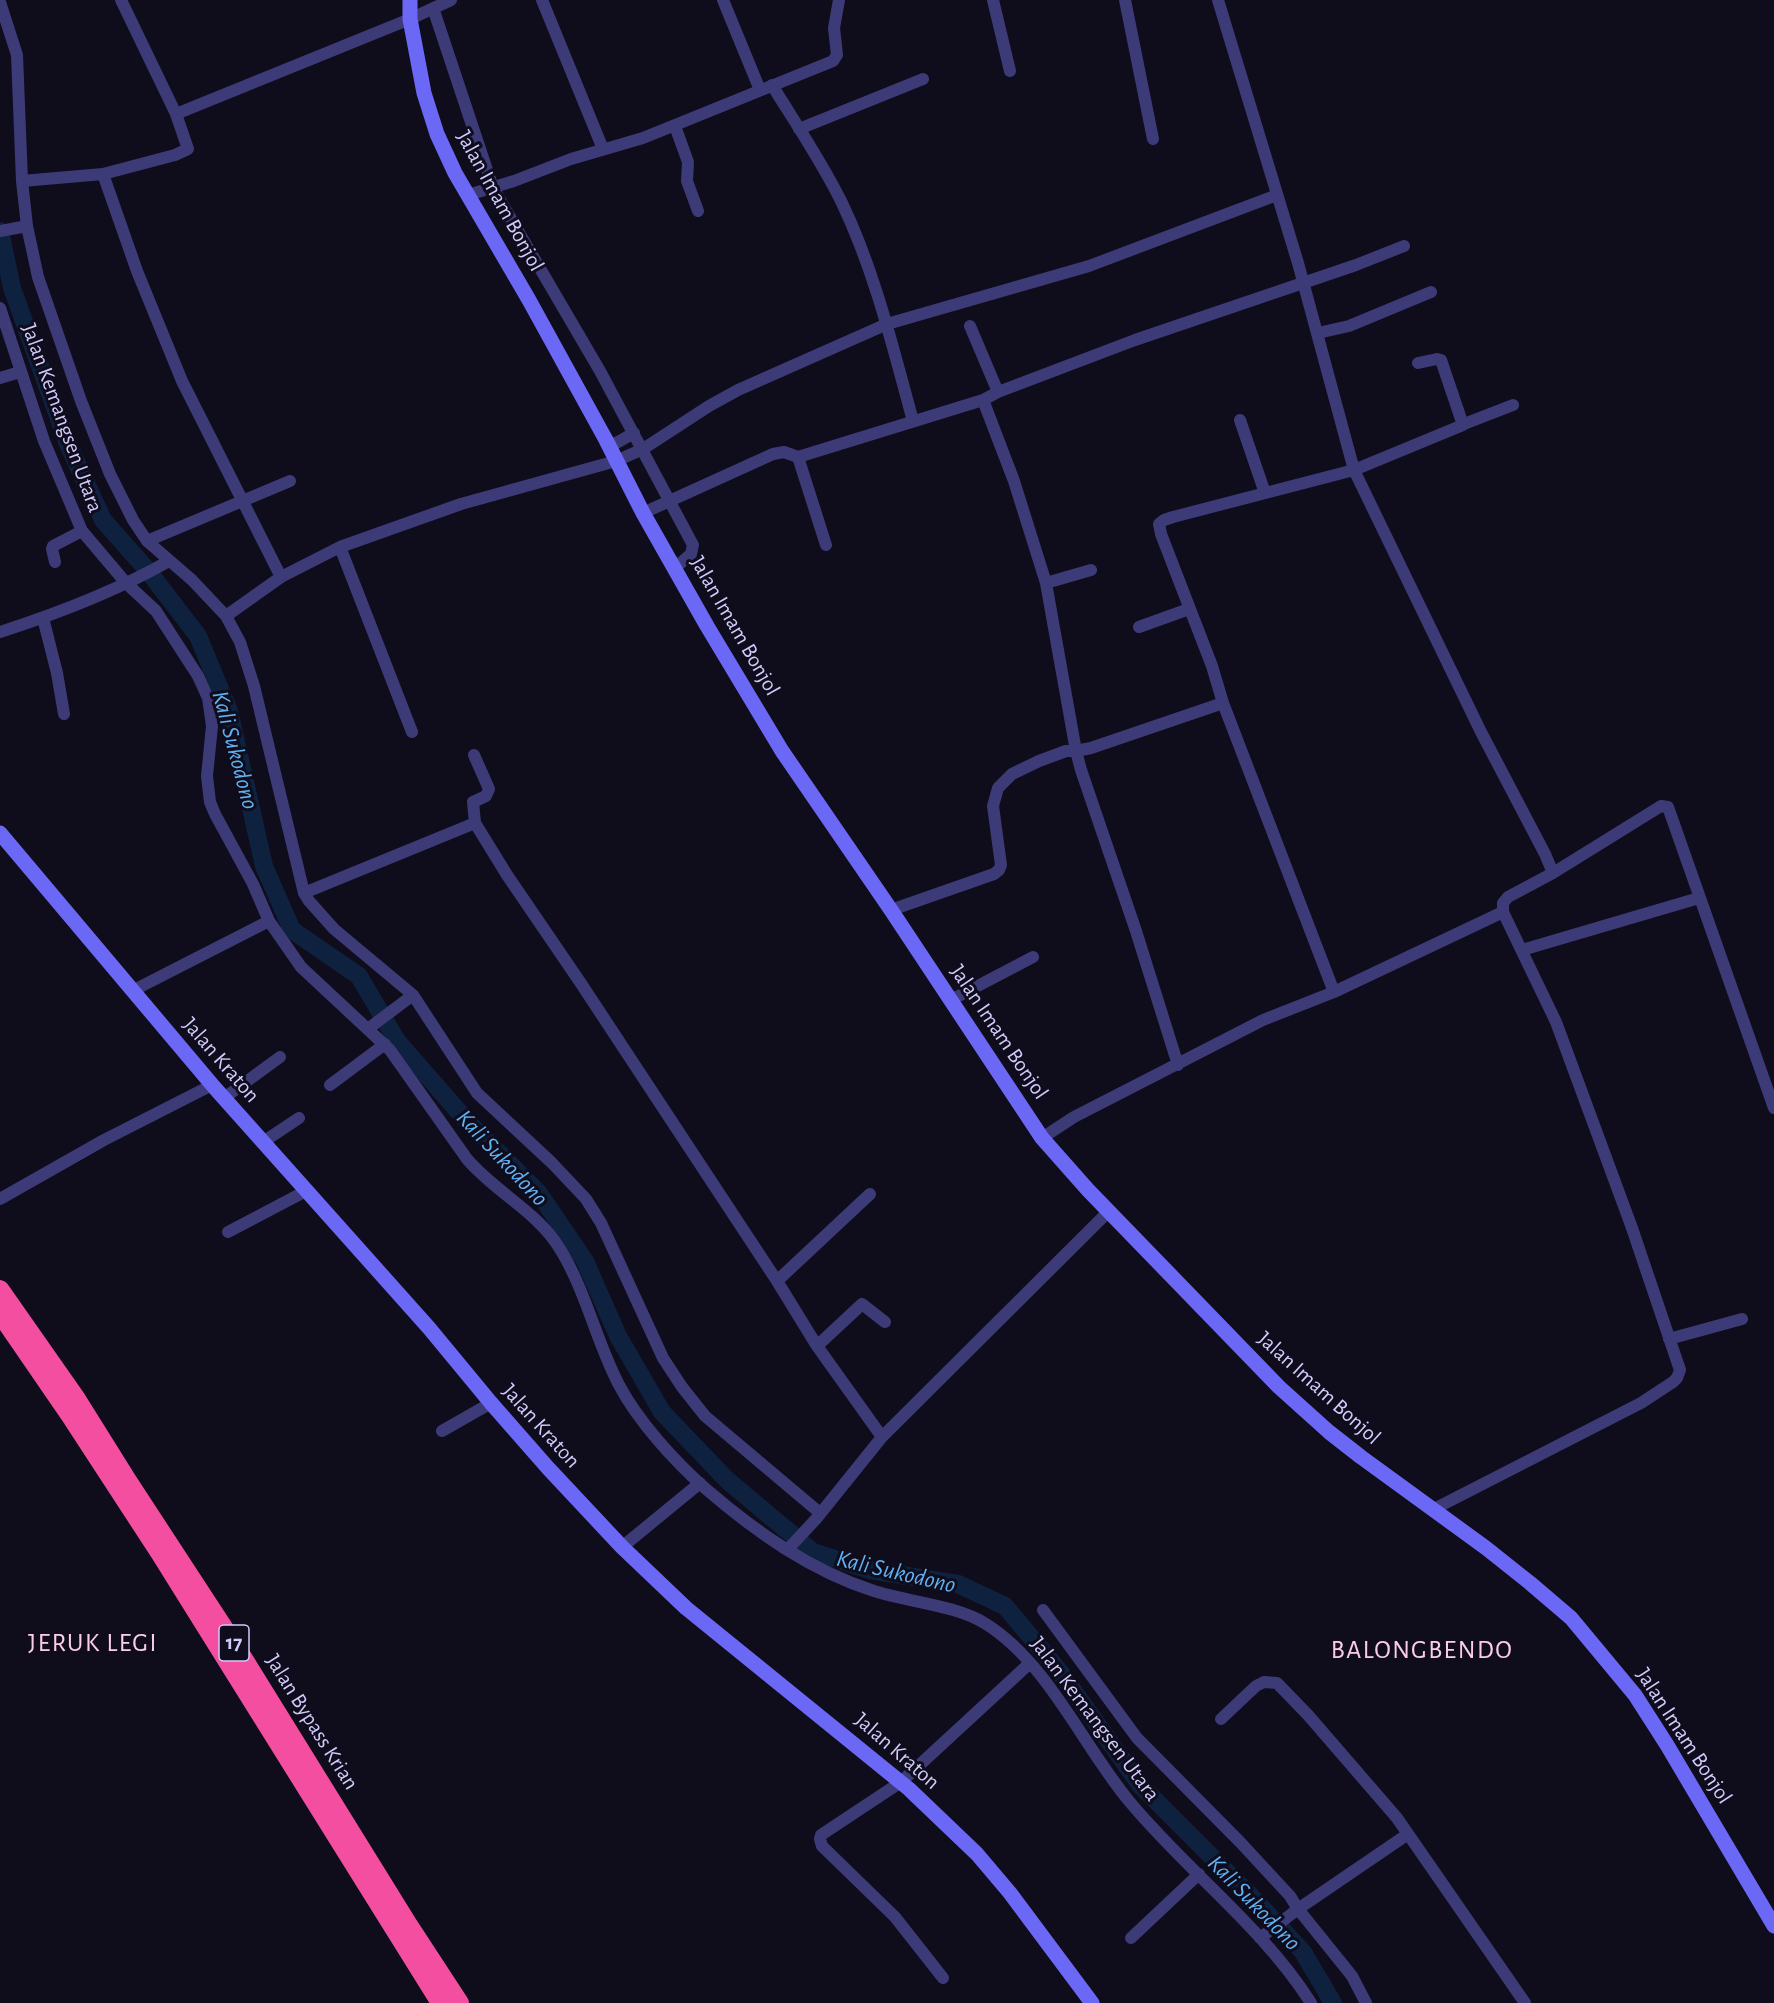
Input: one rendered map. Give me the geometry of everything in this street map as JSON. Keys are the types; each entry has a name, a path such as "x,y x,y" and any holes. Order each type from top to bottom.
{"highway":[{"name":"Jalan Bypass Krian","path":"0,1289 77,1399 238,1649 460,2003"},
{"name":"Jalan Bypass Krian","path":"0,1314 160,1554 440,2003"}],"main road":[{"name":"Jalan Imam Bonjol","path":"410,0 410,19 424,93 437,134 455,172 529,300 643,513 782,751 891,910 1042,1138 1109,1212 1279,1387 1329,1432 1456,1526 1571,1618 1635,1695 1774,1926"},
{"name":"Jalan Kraton","path":"0,833 212,1085 429,1328 490,1403 622,1547 721,1638 901,1782 977,1854 1092,2003"}],"street":[{"path":"22,181 103,174 187,150 187,143 176,114 121,0"},
{"path":"176,114 410,19 451,0"},
{"path":"542,0 603,149"},
{"path":"723,0 766,88 799,129 843,205 864,256 887,324 913,421"},
{"path":"468,195 603,149 643,138 836,60 834,28 838,0"},
{"path":"993,0 1010,71"},
{"path":"1125,0 1153,139"},
{"path":"1218,0 1318,333 1354,470 1481,732 1553,873"},
{"path":"0,2 17,55 23,226 38,277 81,401 110,474 136,526 165,563 192,580 226,616 244,652 303,893 334,928 409,998 477,1093 552,1163 591,1206 604,1229 650,1334 682,1387 714,1425 818,1516"},
{"path":"433,9 493,188 643,449 693,545 691,554 675,568"},
{"path":"799,129 923,78"},
{"path":"675,126 688,162 686,176 698,211"},
{"path":"103,174 137,271 182,381 281,577"},
{"path":"226,616 281,577 340,547 461,504 616,461 643,449 738,390 887,324 1089,266 1277,195"},
{"path":"0,231 23,226"},
{"path":"643,513 773,454 784,452 798,457 983,400 998,392 1135,340 1356,265 1404,246"},
{"path":"1318,333 1349,326 1431,292"},
{"name":"Jalan Kemangsen Utara","path":"0,308 44,441 82,531 131,581 156,611 198,676 208,698 212,717 207,776 210,802 269,921 301,967 373,1026 473,1166 492,1185 535,1219 554,1239 574,1275 618,1383 633,1409 700,1483 762,1532 791,1545 800,1558 828,1574 864,1588 937,1606 982,1621 1019,1650 1063,1706 1127,1800 1151,1827 1262,1935 1311,2003"},
{"path":"970,326 998,392"},
{"path":"1418,363 1441,360 1464,424"},
{"path":"0,378 20,372"},
{"path":"983,400 1014,481 1046,583 1076,751 1178,1065"},
{"path":"1334,992 1223,703 1212,666 1159,524 1173,517 1354,470 1513,405"},
{"path":"1240,420 1264,494"},
{"path":"609,447 634,433"},
{"path":"798,457 826,544"},
{"path":"147,541 290,482"},
{"path":"55,562 52,546 82,531"},
{"path":"340,547 412,732"},
{"path":"0,632 43,618 131,581 165,563"},
{"path":"1046,583 1091,570"},
{"path":"1138,627 1189,609"},
{"path":"43,618 57,673 64,714"},
{"path":"891,910 999,870 993,806 998,788 1012,774 1066,751 1091,748 1223,703"},
{"path":"474,755 489,789 486,796 473,802 474,823 777,1281 817,1346 882,1437"},
{"path":"1432,1510 1641,1403 1673,1382 1680,1370 1632,1228 1556,1022 1503,912 1503,903 1508,897 1553,873 1661,806 1665,806 1671,815 1774,1108"},
{"path":"303,893 474,823"},
{"path":"1522,950 1699,898"},
{"path":"1042,1138 1080,1113 1263,1020 1334,992 1503,912"},
{"path":"132,991 269,921"},
{"path":"951,1000 1033,957"},
{"path":"373,1026 409,998"},
{"path":"330,1086 385,1044"},
{"path":"224,1098 280,1057"},
{"path":"0,1199 104,1140 212,1085"},
{"path":"263,1142 299,1118"},
{"path":"228,1232 306,1191"},
{"path":"777,1281 870,1194"},
{"path":"791,1545 818,1516 882,1437 1109,1212"},
{"path":"817,1346 862,1304 885,1322"},
{"path":"1670,1340 1742,1319"},
{"path":"442,1431 490,1403"},
{"path":"622,1547 700,1483"},
{"path":"1043,1610 1137,1738 1290,1896 1294,1912 1352,1976 1366,2003"},
{"path":"943,1978 895,1917 822,1846 820,1841 822,1834 901,1782 1030,1664"},
{"path":"1221,1719 1256,1686 1264,1682 1277,1683 1308,1715 1396,1818 1525,2003"},
{"path":"1262,1935 1408,1834"},
{"path":"1131,1938 1199,1874"}],"waterway":[{"name":"Kali Sukodono","path":"0,231 12,288 68,444 103,520 149,572 198,636 229,711 264,866 292,930 359,976 397,1041 466,1120 538,1192 585,1261 618,1336 662,1412 727,1480 813,1552 870,1570 958,1584 1005,1606 1060,1672 1141,1786 1252,1897 1303,1952 1333,2003"}],"district":[{"name":"JERUK LEGI","path":"93,1643"},
{"name":"BALONGBENDO","path":"1422,1650"}]}
